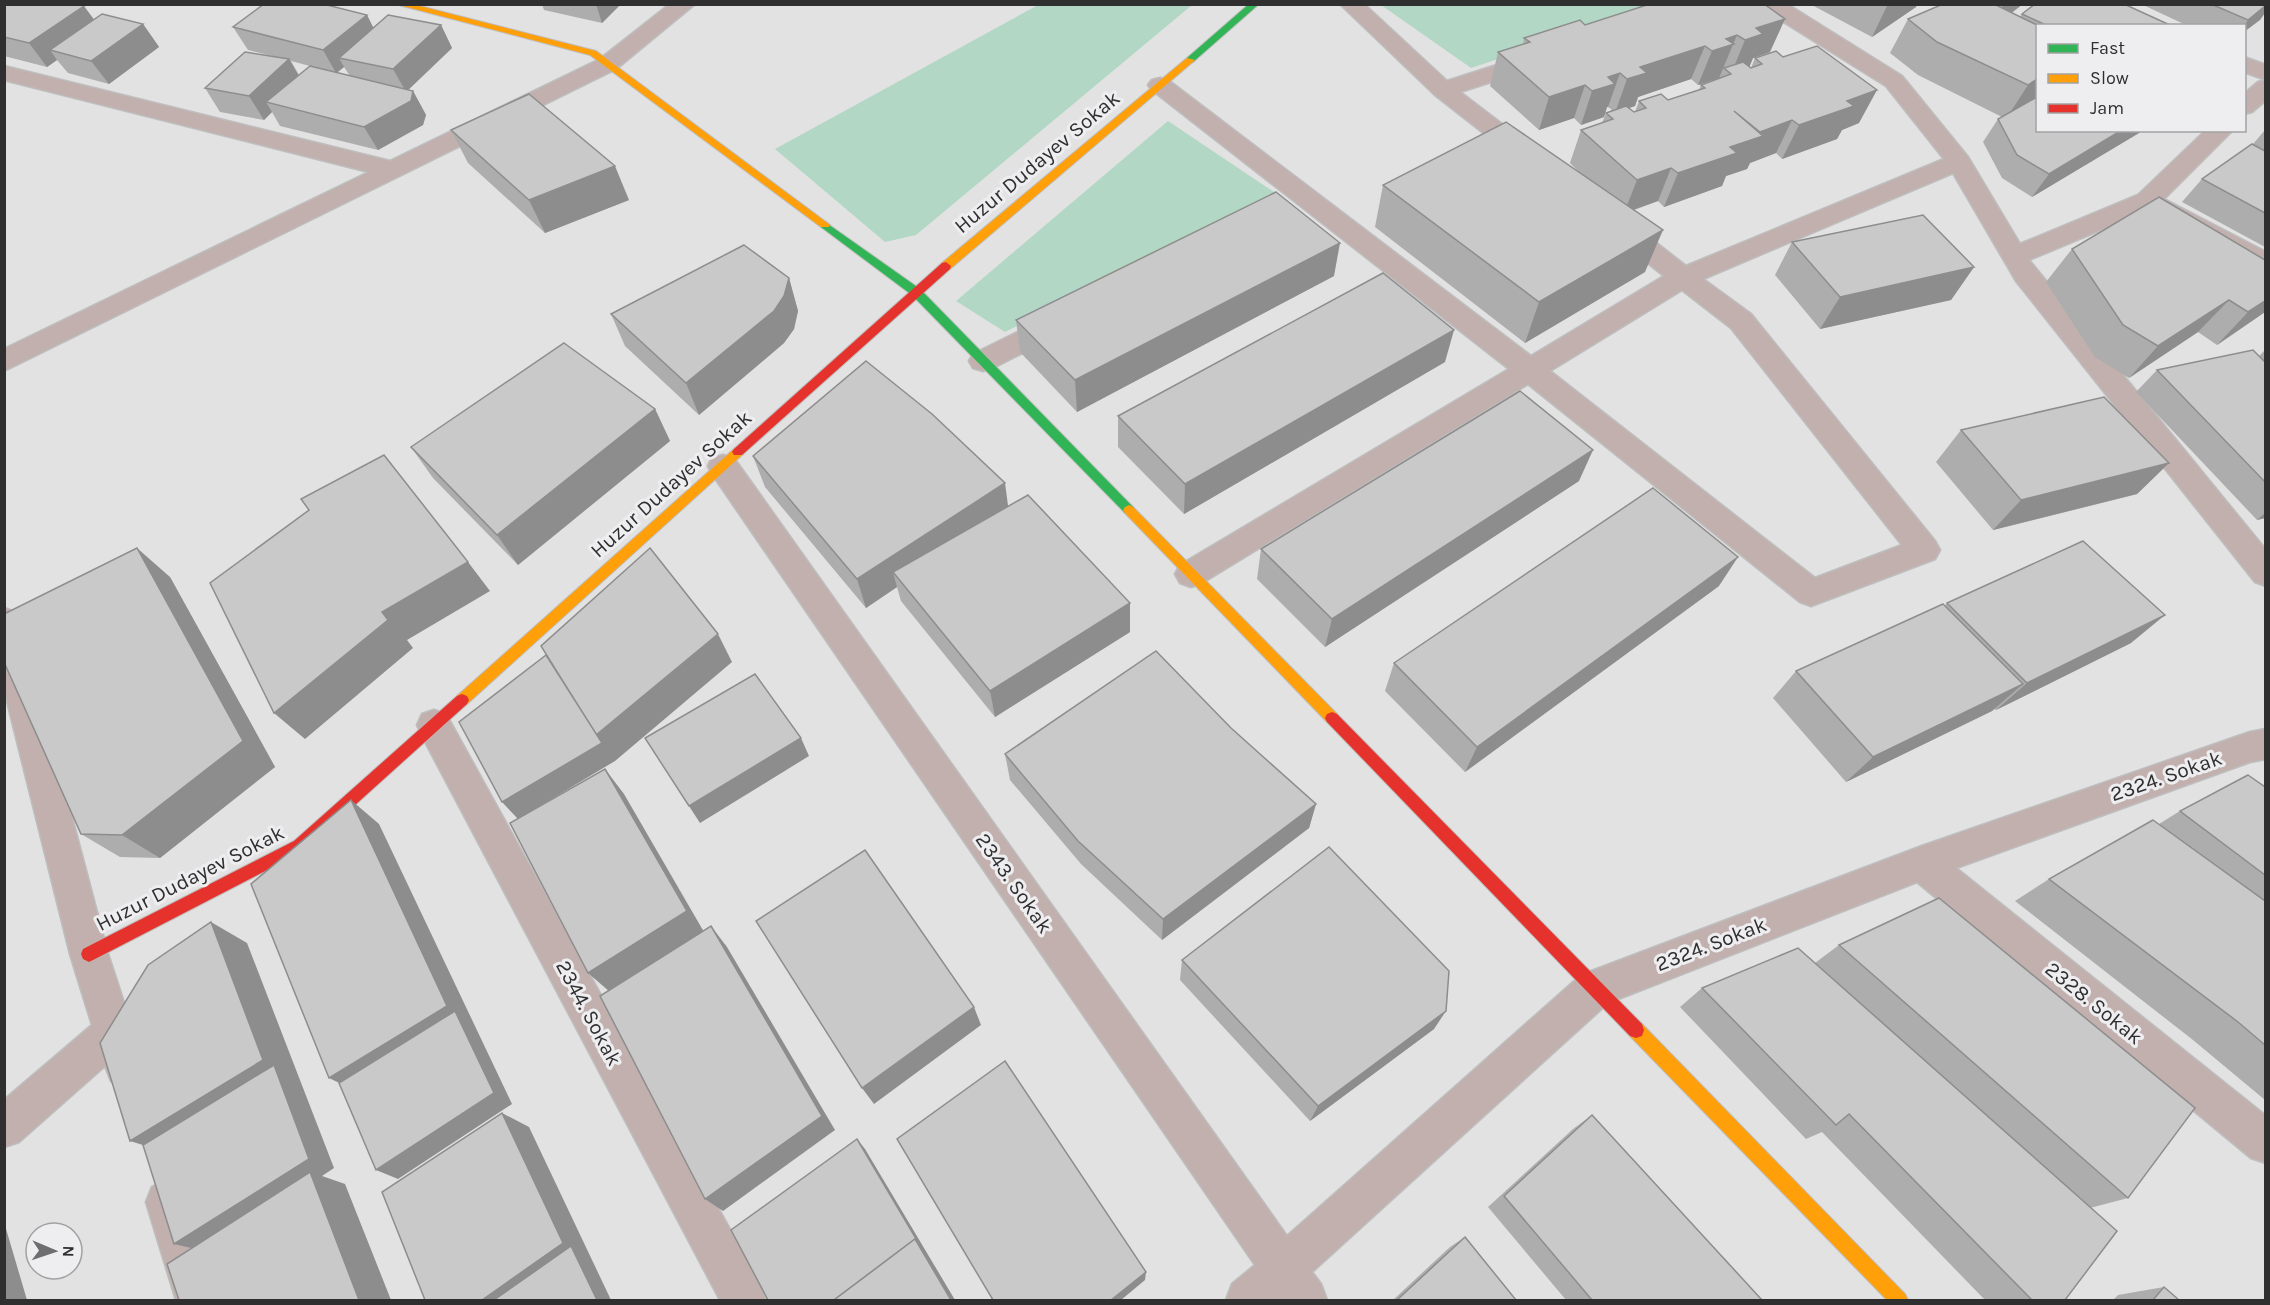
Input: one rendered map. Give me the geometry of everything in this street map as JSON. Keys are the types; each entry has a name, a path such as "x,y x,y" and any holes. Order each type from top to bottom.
{"street":[{"path":"399,4 593,53 916,292 1899,1300"},
{"path":"4,361 608,64 684,4"},
{"name":"Huzur Dudayev Sokak","path":"89,954 298,846 916,292 1255,4"},
{"path":"1351,4 1443,90 1545,169"},
{"path":"1771,4 1894,81 1959,162 2025,275 2265,573"},
{"path":"1443,90 1552,54"},
{"path":"2246,65 2265,73"},
{"path":"4,73 394,170"},
{"path":"1160,85 1294,202 1530,370 1811,593 1924,550 1741,321 1600,212"},
{"path":"2246,105 2265,87"},
{"path":"2015,256 2148,201 2218,132"},
{"path":"1191,574 1683,277 1959,162"},
{"path":"2148,201 2265,263"},
{"path":"983,361 1077,313"},
{"name":"2343. Sokak","path":"723,466 1305,1300"},
{"path":"4,621 89,954 135,1099"},
{"name":"2344. Sokak","path":"434,725 744,1300"},
{"name":"2324. Sokak","path":"1248,1300 1595,989 1922,863 2260,750"},
{"name":"2328. Sokak","path":"1922,863 2265,1143"},
{"path":"4,1128 114,1032"},
{"path":"156,1166 198,1300"}],"green space":[{"path":"1038,5 1192,5 916,235 885,242 775,149"},
{"path":"1381,5 1662,5 1471,68"},
{"path":"1168,121 1277,194 1005,332 956,301"}],"building":[{"path":"4,4 77,4 84,6 29,43 4,37"},
{"path":"264,4 323,4 367,15 323,50 233,27"},
{"path":"1646,4 1764,4 1785,19 1756,28 1763,34 1745,40 1737,35 1726,39 1734,44 1712,51 1705,46 1640,67 1647,73 1627,79 1620,73 1608,77 1615,84 1592,91 1585,85 1549,97 1498,52 1530,42 1524,38 1580,20 1585,25"},
{"path":"1943,4 1994,4 2036,25 2036,80 2028,85 1937,42 1908,19"},
{"path":"2035,4 2124,4 2168,24 2044,24 2022,14"},
{"path":"2211,4 2265,4 2265,6 2248,20"},
{"path":"102,14 143,24 91,61 50,50"},
{"path":"388,15 441,25 393,69 339,58"},
{"path":"1817,46 1877,90 1847,101 1854,106 1799,125 1792,120 1760,132 1734,111 1763,136 1730,147 1737,153 1678,173 1671,168 1637,180 1581,130 1613,119 1606,113 1626,106 1634,112 1646,108 1639,101 1661,94 1668,100 1705,88 1701,85 1731,74 1724,68 1743,62 1751,68 1762,64 1755,58 1776,51 1783,57"},
{"path":"245,52 289,59 249,96 205,88"},
{"path":"310,66 413,91 411,101 364,127 266,102"},
{"path":"529,94 615,166 529,200 451,130"},
{"path":"2036,98 2036,132 2119,132 2049,174 2017,155 1998,119"},
{"path":"1506,122 1663,230 1539,302 1383,185"},
{"path":"2252,144 2265,151 2265,213 2202,179"},
{"path":"1276,192 1340,243 1075,380 1016,320"},
{"path":"2159,197 2265,260 2265,301 2248,312 2229,300 2158,346 2123,325 2072,249"},
{"path":"1923,215 1974,267 1840,297 1792,242"},
{"path":"744,245 789,278 784,296 774,311 686,383 611,314"},
{"path":"1383,273 1454,330 1185,484 1118,416"},
{"path":"564,343 655,409 497,535 411,447"},
{"path":"2253,350 2265,362 2265,482 2157,370"},
{"path":"866,361 932,414 1005,483 857,579 753,456"},
{"path":"1520,391 1593,450 1332,619 1261,549"},
{"path":"2104,397 2169,463 2021,500 1961,430"},
{"path":"384,455 468,562 382,612 388,620 274,713 210,583 309,510 301,499"},
{"path":"1653,488 1738,557 1477,747 1394,663"},
{"path":"1028,495 1130,603 990,691 893,572"},
{"path":"2083,541 2165,615 2027,683 1947,603"},
{"path":"137,548 243,741 122,835 81,834 4,662 4,614"},
{"path":"650,548 718,634 596,735 541,646"},
{"path":"1943,604 2023,684 1873,757 1796,671"},
{"path":"1156,651 1231,728 1316,804 1163,919 1078,841 1005,754"},
{"path":"546,655 602,743 502,802 459,722"},
{"path":"755,674 801,738 689,806 645,738"},
{"path":"605,769 687,911 588,973 510,823"},
{"path":"2248,775 2265,787 2265,875 2180,811"},
{"path":"351,800 447,1006 329,1078 251,884"},
{"path":"2153,820 2265,901 2265,1045 2049,879"},
{"path":"1329,847 1449,971 1446,1011 1318,1106 1182,960"},
{"path":"865,850 974,1007 862,1088 756,921"},
{"path":"1939,898 2195,1108 2128,1198 1839,945"},
{"path":"211,922 263,1060 130,1141 100,1043 148,965"},
{"path":"711,926 822,1116 705,1199 600,996"},
{"path":"1798,948 2117,1231 2065,1300 2032,1300 1849,1114 1836,1125 1702,988"},
{"path":"455,1011 494,1093 376,1170 339,1083"},
{"path":"1005,1061 1146,1272 1111,1300 993,1300 897,1139"},
{"path":"274,1065 309,1159 174,1244 143,1145"},
{"path":"502,1113 563,1243 482,1300 425,1300 382,1192"},
{"path":"1592,1115 1762,1300 1592,1300 1504,1196"},
{"path":"857,1139 918,1242 915,1239 834,1300 768,1300 731,1230"},
{"path":"310,1172 359,1300 179,1300 167,1264"},
{"path":"1465,1237 1516,1300 1397,1300"},
{"path":"915,1239 951,1300 834,1300"},
{"path":"571,1246 597,1300 494,1300"},
{"path":"2164,1287 2179,1300 2153,1300"}],"traffic: fast":[{"path":"1190,60 1255,4"},
{"path":"825,225 916,292 1129,510"}],"traffic: slow":[{"path":"399,4 593,53 825,225"},
{"path":"946,266 1190,60"},
{"path":"462,700 738,452"},
{"path":"1129,510 1332,718"},
{"path":"1636,1030 1899,1300"}],"traffic: jam":[{"path":"738,452 946,266"},
{"path":"89,954 299,846 462,700"},
{"path":"1332,718 1636,1030"}]}
